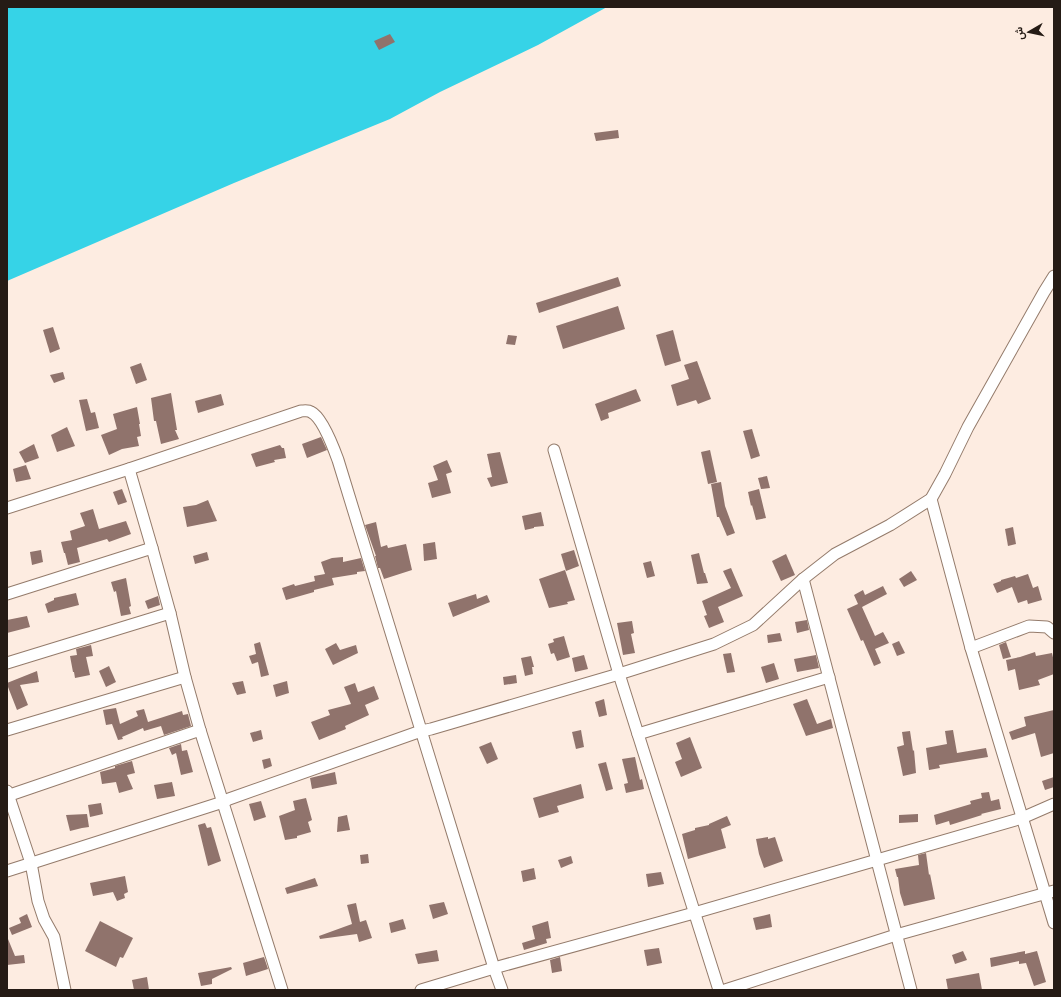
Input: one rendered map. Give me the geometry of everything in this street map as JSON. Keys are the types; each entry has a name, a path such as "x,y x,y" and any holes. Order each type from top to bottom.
{"street":[{"path":"7,871 222,802 229,798 421,730 431,729 619,674 714,644 753,626 804,579 835,554 890,525 931,499 968,427 1054,276"},
{"path":"7,508 129,469 301,410 310,411 317,416 331,442 338,460 502,990"},
{"path":"554,450 619,674 719,990"},
{"path":"129,469 170,613 185,677 200,730 282,990"},
{"path":"931,499 971,648 1022,818 1049,892 1054,923"},
{"path":"7,594 152,548"},
{"path":"804,579 911,990"},
{"path":"7,663 170,613"},
{"path":"971,648 1029,626 1047,627 1054,633"},
{"path":"7,730 185,677"},
{"path":"638,734 829,677"},
{"path":"65,990 54,937 44,919 38,901 31,863 8,795 200,730"},
{"path":"421,990 1022,818 1054,804"},
{"path":"725,990 896,935 1049,892"}],"water":[{"path":"7,7 607,7 538,45 440,92 390,119 234,183 7,281"}],"building":[{"path":"390,34 395,42 379,50 374,41"},
{"path":"618,130 619,138 596,141 594,133"},
{"path":"618,277 621,286 539,313 536,303"},
{"path":"618,306 625,329 563,349 556,326"},
{"path":"53,327 60,349 50,353 43,330"},
{"path":"673,330 681,361 665,366 656,335"},
{"path":"508,335 517,336 515,345 506,344"},
{"path":"697,361 711,399 698,404 696,400 677,406 671,385 689,379 684,365"},
{"path":"141,363 147,380 136,384 130,367"},
{"path":"63,372 65,379 54,383 50,375"},
{"path":"636,389 641,401 608,413 609,418 601,421 595,404"},
{"path":"171,393 177,430 175,430 179,439 161,444 156,421 154,421 151,398"},
{"path":"221,394 224,405 198,413 195,401"},
{"path":"87,399 91,413 95,412 99,428 86,431 79,400"},
{"path":"137,407 141,436 137,437 139,446 122,449 109,455 101,435 117,429 113,414"},
{"path":"67,427 75,446 57,452 51,435"},
{"path":"752,429 760,456 751,459 743,431"},
{"path":"321,437 327,450 307,458 302,444"},
{"path":"34,444 39,458 25,463 19,452"},
{"path":"280,445 284,448 286,458 274,460 275,462 256,467 251,454"},
{"path":"710,450 717,482 708,484 701,452"},
{"path":"500,452 508,483 491,487 487,478 492,477 487,454"},
{"path":"447,460 452,472 446,474 451,493 432,498 428,483 438,480 433,466"},
{"path":"26,465 31,479 16,482 13,469"},
{"path":"767,476 770,488 761,489 758,478"},
{"path":"721,482 725,506 735,533 727,536 719,517 717,517 711,484"},
{"path":"122,489 127,502 118,505 113,492"},
{"path":"759,489 766,518 756,520 748,492"},
{"path":"208,500 217,521 187,527 183,507 196,505"},
{"path":"93,509 99,529 126,521 131,534 109,542 107,539 77,548 80,562 68,565 61,542 72,540 70,531 85,526 80,513"},
{"path":"541,512 544,526 525,530 522,516"},
{"path":"376,522 381,547 387,545 388,548 406,544 412,570 384,579 380,568 378,568 376,556 365,525"},
{"path":"1013,527 1016,544 1008,546 1005,529"},
{"path":"435,542 437,559 424,561 423,544"},
{"path":"41,550 43,562 32,565 30,552"},
{"path":"574,550 579,566 566,571 561,554"},
{"path":"207,552 209,560 195,564 193,556"},
{"path":"699,553 708,583 697,584 691,555"},
{"path":"786,554 795,575 781,581 772,561"},
{"path":"343,557 343,562 361,558 365,571 357,572 357,574 332,578 334,585 286,600 282,588 294,584 295,586 315,581 314,576 325,574 321,562 332,558"},
{"path":"651,561 655,576 647,578 643,563"},
{"path":"731,568 743,596 718,607 724,622 709,628 704,616 707,615 702,601 731,588 723,571"},
{"path":"565,570 575,600 567,602 568,604 549,608 539,579"},
{"path":"911,571 917,580 904,587 899,579"},
{"path":"1028,574 1033,588 1038,586 1042,600 1028,604 1027,600 1018,603 1012,587 997,593 993,584 1015,576 1016,578"},
{"path":"126,578 131,614 121,616 116,591 114,592 111,582"},
{"path":"883,586 887,594 862,607 875,636 883,632 889,643 875,649 881,663 874,666 847,609 858,604 854,595 863,590 865,595"},
{"path":"76,593 79,605 48,613 45,604 54,600 54,598"},
{"path":"476,594 477,599 487,595 490,602 453,617 448,603"},
{"path":"158,596 160,605 148,609 145,601"},
{"path":"27,616 30,627 7,633 7,620"},
{"path":"807,620 809,630 797,633 795,622"},
{"path":"632,621 634,633 631,634 635,653 623,655 617,623"},
{"path":"780,633 782,641 768,643 767,635"},
{"path":"564,636 570,657 557,661 554,653 551,654 548,644 554,642 553,639"},
{"path":"899,641 905,653 897,656 892,644"},
{"path":"260,642 269,675 261,677 258,662 252,664 249,656 256,654 254,644"},
{"path":"1006,642 1011,657 1003,659 999,645"},
{"path":"336,643 340,650 356,645 358,653 333,665 325,649"},
{"path":"91,645 93,656 86,657 90,675 75,678 70,656 77,655 76,649"},
{"path":"1035,652 1036,656 1052,653 1054,674 1038,680 1040,685 1019,690 1015,669 1008,671 1006,660"},
{"path":"731,653 735,672 727,673 723,654"},
{"path":"584,655 588,669 575,672 572,658"},
{"path":"816,655 819,668 797,672 794,659"},
{"path":"531,656 534,667 532,667 533,674 525,676 521,658"},
{"path":"774,663 779,679 766,683 761,667"},
{"path":"109,666 116,682 106,687 99,671"},
{"path":"37,671 39,682 20,685 28,705 17,710 8,687 7,688 7,683"},
{"path":"516,675 517,683 504,685 503,677"},
{"path":"243,681 246,693 237,695 232,683"},
{"path":"287,681 289,693 276,697 273,685"},
{"path":"355,683 358,692 374,686 379,699 365,705 369,715 345,726 346,729 319,740 311,722 330,715 328,710 351,704 344,687"},
{"path":"604,699 607,715 599,717 595,702"},
{"path":"807,699 817,724 831,719 833,728 806,736 793,704"},
{"path":"116,708 120,724 138,716 136,711 144,709 148,722 182,711 183,715 188,714 191,726 164,735 161,726 144,731 143,728 122,737 123,739 118,740 112,724 106,725 103,710"},
{"path":"1054,710 1054,753 1041,757 1035,733 1012,740 1009,732 1026,726 1024,717"},
{"path":"261,730 263,739 253,742 250,733"},
{"path":"581,730 584,747 576,749 572,732"},
{"path":"953,730 957,753 986,748 988,757 939,765 940,768 929,770 926,748 947,744 945,731"},
{"path":"910,731 913,751 914,750 916,773 903,776 897,747 904,745 902,732"},
{"path":"690,737 702,768 681,777 675,762 682,759 676,743"},
{"path":"491,742 498,759 487,764 479,747"},
{"path":"181,744 182,751 187,750 193,772 181,775 176,753 172,755 169,748"},
{"path":"635,757 640,780 642,779 644,789 626,793 624,784 628,783 622,759"},
{"path":"270,758 272,766 264,769 262,760"},
{"path":"132,761 135,773 127,775 133,789 119,793 116,782 102,784 100,772"},
{"path":"606,762 613,789 606,791 598,764"},
{"path":"335,772 337,784 312,789 310,778"},
{"path":"1054,777 1054,787 1045,790 1042,781"},
{"path":"172,782 175,796 157,799 154,785"},
{"path":"581,784 584,798 557,806 559,812 539,818 533,798"},
{"path":"989,792 991,801 999,799 1001,809 981,814 982,815 950,825 949,821 936,825 934,815 971,804 970,801 982,798 981,793"},
{"path":"306,798 312,820 308,822 311,832 297,836 297,838 285,840 279,816 295,810 293,801"},
{"path":"261,801 266,817 254,821 249,804"},
{"path":"101,803 103,814 90,817 88,805"},
{"path":"87,814 89,827 70,831 66,815"},
{"path":"918,814 918,822 899,823 899,815"},
{"path":"347,815 350,830 337,832 338,817"},
{"path":"727,816 731,825 721,829 726,848 688,859 682,834 695,830 695,828 709,825"},
{"path":"205,823 207,828 211,827 221,861 208,866 198,825"},
{"path":"768,837 768,839 775,837 783,861 764,868 756,839"},
{"path":"926,853 929,875 930,874 935,899 904,906 895,869 919,865 918,855"},
{"path":"368,854 369,863 361,864 360,855"},
{"path":"571,856 573,863 561,868 558,860"},
{"path":"534,868 536,879 523,882 521,871"},
{"path":"661,872 664,884 648,887 646,874"},
{"path":"125,876 128,892 124,894 125,898 117,901 113,892 93,896 90,883"},
{"path":"315,878 318,886 287,894 285,888"},
{"path":"444,902 448,914 433,919 429,905"},
{"path":"356,903 360,922 366,920 372,938 359,942 357,934 320,939 319,936 352,924 347,905"},
{"path":"27,914 32,927 12,935 9,928 21,923 19,918"},
{"path":"770,914 772,927 756,930 753,918"},
{"path":"403,919 406,929 391,933 389,923"},
{"path":"100,921 133,938 123,958 120,957 116,967 85,951"},
{"path":"548,921 551,938 546,939 547,943 524,950 522,943 535,939 532,926"},
{"path":"8,939 15,956 24,955 25,963 7,965"},
{"path":"659,948 662,963 647,966 644,950"},
{"path":"437,950 439,961 418,964 415,954"},
{"path":"963,951 967,960 955,964 952,955"},
{"path":"1025,951 1025,954 1037,951 1046,982 1034,986 1026,963 1019,964 1019,961 991,967 990,958"},
{"path":"264,957 268,969 246,976 243,963"},
{"path":"560,957 562,971 552,973 550,960"},
{"path":"231,967 232,969 212,979 212,984 201,986 198,973"},
{"path":"979,973 982,990 948,990 946,979"},
{"path":"147,977 149,990 134,990 132,980"}]}
